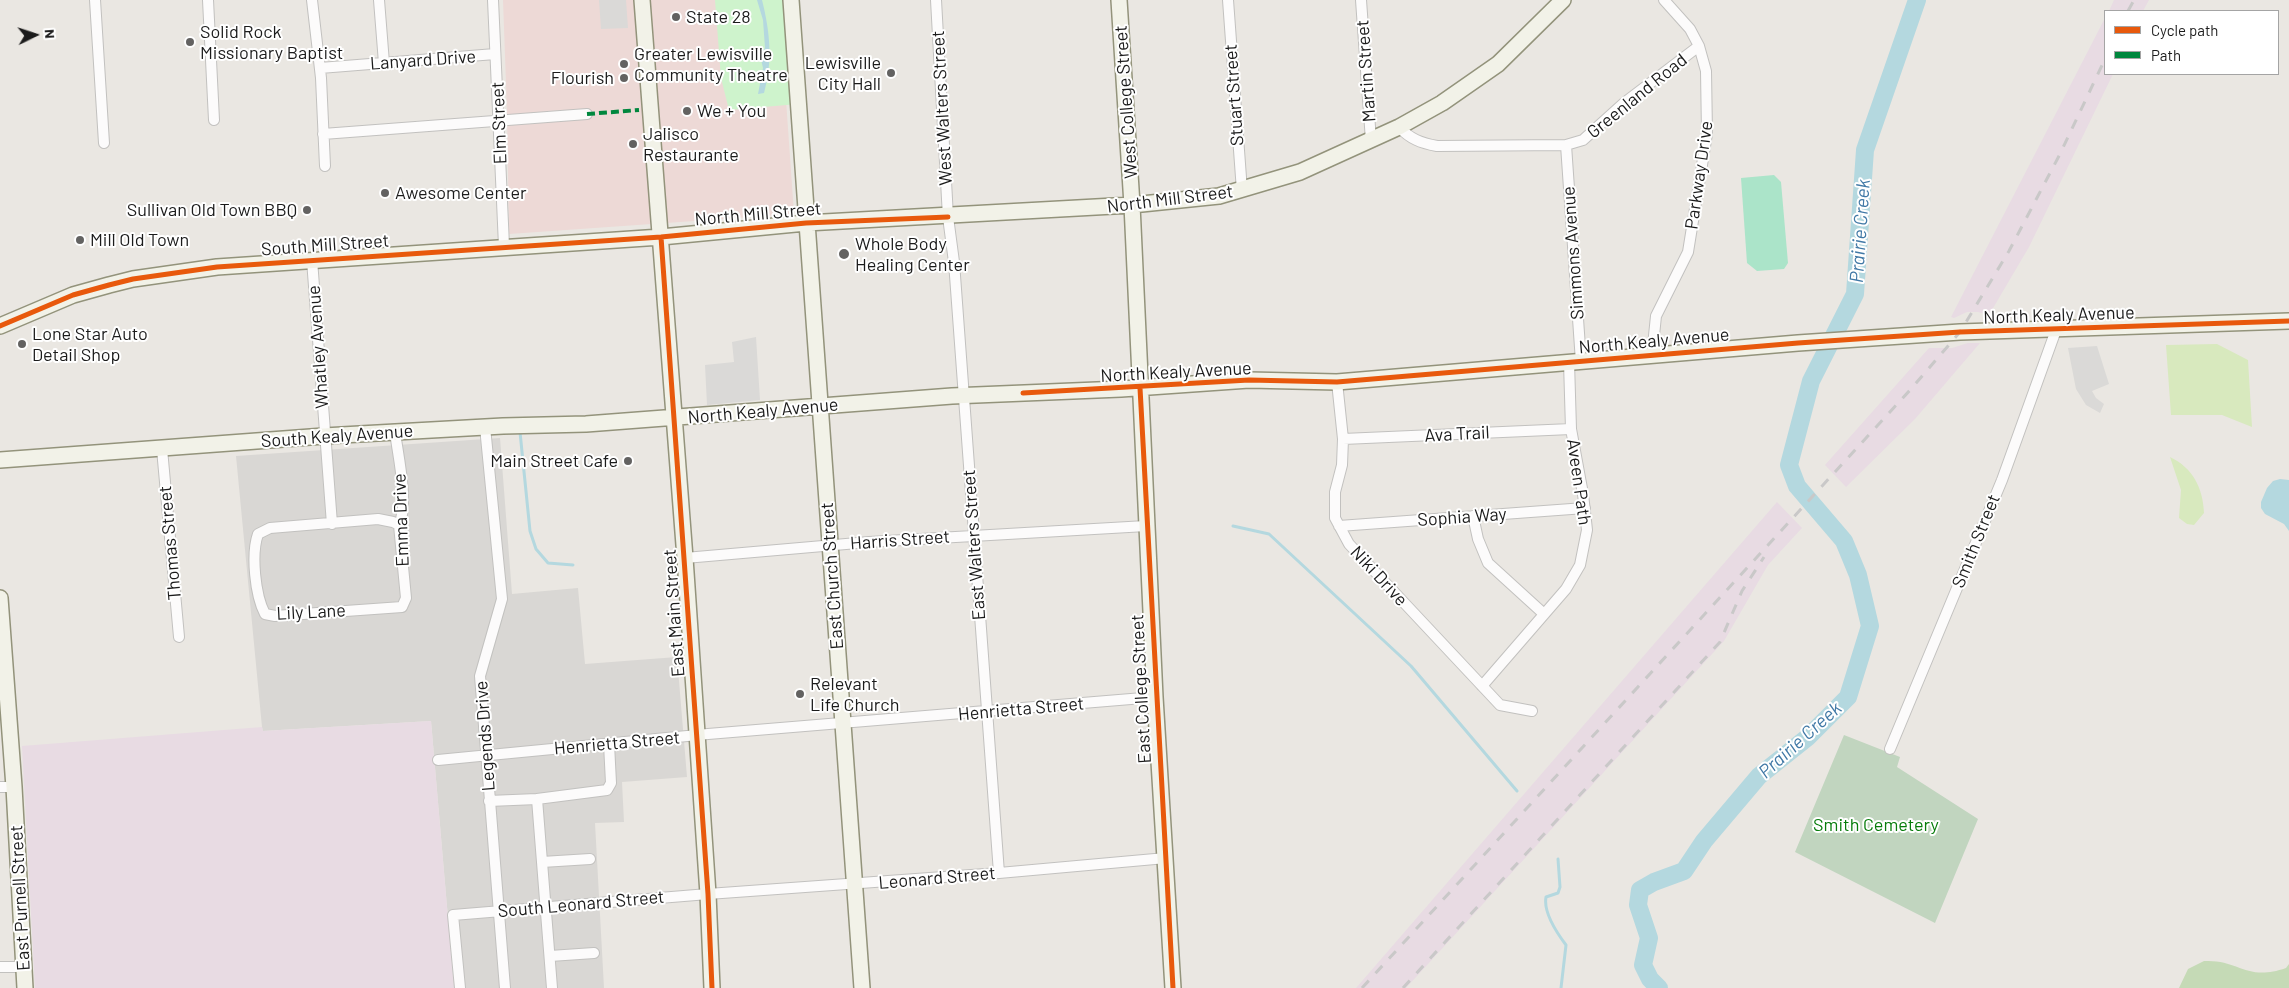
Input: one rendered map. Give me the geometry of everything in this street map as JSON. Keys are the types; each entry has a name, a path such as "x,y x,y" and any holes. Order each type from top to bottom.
{"street":[{"path":"95,0 104,143"},
{"path":"208,0 214,120"},
{"path":"312,0 320,68 325,166"},
{"path":"379,0 384,63"},
{"name":"Elm Street","path":"493,0 504,246"},
{"name":"East Main Street","path":"642,0 685,558 708,894 712,988"},
{"name":"East Church Street","path":"791,0 862,988"},
{"name":"West Walters Street","path":"936,0 948,216"},
{"name":"West College Street","path":"1119,0 1132,205"},
{"name":"Stuart Street","path":"1228,0 1242,190"},
{"name":"Martin Street","path":"1361,0 1371,141"},
{"name":"North Mill Street","path":"661,237 806,223 1132,205 1219,196 1242,190 1300,172 1371,141 1442,103 1498,64 1563,0"},
{"name":"Parkway Drive","path":"1652,355 1656,316 1688,252 1707,134 1706,71 1699,46 1690,29 1664,0"},
{"name":"Greenland Road","path":"1399,127 1408,136 1422,143 1437,146 1566,145 1583,140 1624,104 1699,46"},
{"name":"Lanyard Drive","path":"320,68 496,54"},
{"path":"323,134 587,114"},
{"name":"Simmons Avenue","path":"1566,145 1575,362"},
{"name":"East College Street","path":"1132,205 1146,526 1173,988"},
{"name":"East Walters Street","path":"948,216 954,262 998,873"},
{"name":"South Mill Street","path":"0,326 74,295 133,279 217,267 504,246 661,237"},
{"name":"Whatley Avenue","path":"312,260 332,524"},
{"name":"North Kealy Avenue","path":"673,418 964,397 1249,380 1337,382 1798,343 1960,332 2289,321"},
{"name":"Smith Street","path":"1890,749 2002,480 2056,330"},
{"name":"Aveen Path","path":"1482,686 1566,589 1580,565 1587,530 1571,429 1575,362"},
{"name":"Niki Drive","path":"1337,382 1343,439 1342,464 1335,492 1335,518 1349,544 1500,704 1532,711"},
{"name":"South Kealy Avenue","path":"0,460 324,436 485,427 586,424 673,418"},
{"name":"Legends Drive","path":"485,427 502,599 480,676 505,988"},
{"name":"Ava Trail","path":"1343,439 1571,429"},
{"name":"Emma Drive","path":"395,432 402,494 402,517 399,525 406,598 402,607"},
{"name":"Thomas Street","path":"162,449 179,637"},
{"name":"Sophia Way","path":"1339,526 1585,508"},
{"path":"1473,516 1478,539 1488,563 1544,614"},
{"name":"Lily Lane","path":"399,525 393,522 378,520 270,528 258,534 255,545 258,601 265,614 275,616 402,607"},
{"name":"Harris Street","path":"685,558 973,534 1146,526"},
{"name":"East Purnell Street","path":"0,598 7,787 25,988"},
{"name":"Henrietta Street","path":"438,760 1155,697"},
{"path":"490,801 538,798 607,790 611,783 608,744"},
{"path":"538,798 552,988"},
{"name":"Leonard Street","path":"708,894 854,885 1166,858"},
{"path":"542,862 590,859"},
{"name":"South Leonard Street","path":"460,988 453,915 708,894"},
{"path":"550,956 594,953"},
{"path":"0,966 23,967"}],"shaded area":[{"path":"503,0 779,0 794,214 509,234"},
{"path":"599,0 626,0 628,28 601,29"},
{"path":"2114,0 2149,0 2144,10 2109,10"},
{"path":"2104,20 2104,75 2113,75 2029,247 1989,315 1967,312 1954,318 1951,317"},
{"path":"756,337 760,400 707,405 705,365 734,362 732,342"},
{"path":"1968,343 1980,343 1915,419 1846,487 1825,465 1929,348 1952,348"},
{"path":"2097,346 2109,384 2092,391 2096,398 2104,404 2100,413 2086,405 2076,389 2068,348"},
{"path":"500,438 512,594 578,588 585,664 677,657 687,777 622,782 624,822 595,823 604,988 454,988 431,721 263,731 262,727 236,456"},
{"path":"1777,502 1802,528 1768,565 1724,641 1406,988 1356,988"},
{"path":"431,721 454,988 35,988 22,746 262,727 263,731"}],"green space":[{"path":"715,0 791,0 798,104 729,110 721,78"},
{"path":"1774,175 1781,182 1788,263 1784,269 1757,271 1747,263 1741,178"},
{"path":"2217,344 2248,360 2252,427 2222,415 2171,415 2166,345"},
{"path":"2170,457 2191,473 2202,495 2204,513 2194,525 2187,524 2179,518 2181,490"},
{"name":"Smith Cemetery","path":"1844,735 1900,757 1897,767 1978,819 1935,923 1795,852"},
{"path":"2204,961 2226,963 2261,973 2286,968 2289,964 2289,988 2179,988 2188,969"}],"water":[{"path":"757,0 762,0 769,46 767,81 764,93 758,94 763,68 760,55 765,48 763,20"},
{"path":"2280,479 2289,480 2289,531 2284,524 2265,514 2261,508 2261,502 2267,488 2273,481"}],"waterway":[{"name":"Prairie Creek","path":"1659,988 1650,979 1643,965 1649,938 1638,905 1640,890 1654,882 1684,871 1704,841 1759,776 1808,737 1848,697 1870,626 1858,575 1844,541 1797,486 1789,465 1811,381 1855,294 1865,150 1917,0"},
{"path":"520,432 530,531 536,549 548,563 573,565"},
{"path":"1233,526 1269,534 1411,666 1517,791"},
{"path":"1558,859 1560,887 1558,893 1546,897 1546,903 1551,922 1566,945 1561,988"}],"railway":[{"path":"2129,10 2134,0"},
{"path":"1362,988 1911,389 1960,332 2009,251 2060,154 2104,61"},
{"path":"1403,988 1720,642 1742,591 1764,557"}],"marked path":[{"path":"587,114 639,110"}],"cycle path":[{"path":"0,326 73,295 109,285 133,279 217,267 661,237 806,223 948,217"},
{"path":"661,237 708,894 712,988"},
{"path":"1023,393 1249,380 1337,382 1798,343 1960,332 2289,321"},
{"path":"1140,388 1173,988"}],"place":[{"name":"State 28","path":"676,17"},
{"name":"Solid Rock Missionary Baptist","path":"190,42"},
{"name":"Greater Lewisville Community Theatre","path":"624,64"},
{"name":"Lewisville City Hall","path":"891,73"},
{"name":"Flourish","path":"624,78"},
{"name":"We + You","path":"687,111"},
{"name":"Jalisco Restaurante","path":"633,144"},
{"name":"Awesome Center","path":"385,193"},
{"name":"Sullivan Old Town BBQ","path":"307,210"},
{"name":"Mill Old Town","path":"80,240"},
{"name":"Whole Body Healing Center","path":"844,254"},
{"name":"Lone Star Auto Detail Shop","path":"22,344"},
{"name":"Main Street Cafe","path":"628,461"},
{"name":"Relevant Life Church","path":"800,694"}]}
